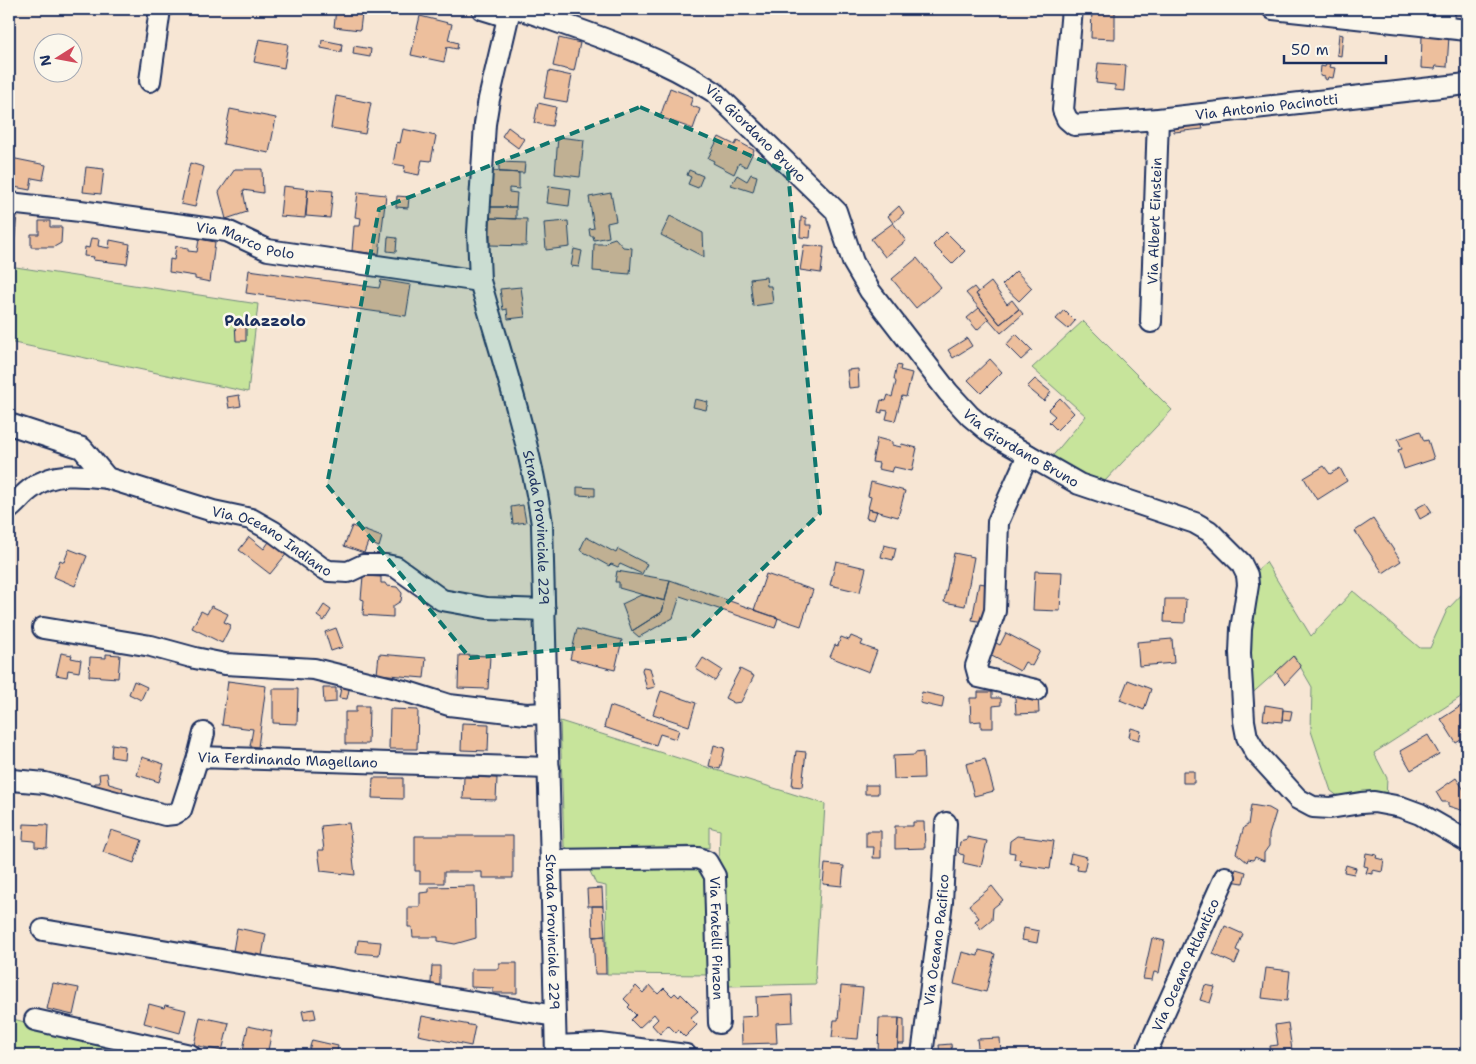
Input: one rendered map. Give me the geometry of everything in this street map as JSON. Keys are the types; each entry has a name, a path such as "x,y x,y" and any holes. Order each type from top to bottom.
{"street":[{"path":"150,81 160,9"},
{"name":"Via Giordano Bruno","path":"482,9 512,12 622,46 695,79 714,92 836,211 853,262 870,291 948,392 970,416 993,435 1078,484 1195,523 1209,531 1241,563 1247,575 1248,585 1241,629 1240,653 1244,721 1247,736 1256,753 1298,799 1313,807 1330,808 1361,802 1374,802 1401,807 1420,814 1467,841"},
{"name":"Via Antonio Pacinotti","path":"1072,9 1063,110 1067,119 1074,125 1158,119 1467,84"},
{"path":"1273,9 1444,18 1467,30"},
{"name":"Strada Provinciale 229","path":"512,12 489,99 485,124 478,232 480,281 528,448 537,488 542,524 556,1050"},
{"name":"Via Albert Einstein","path":"1150,322 1158,119"},
{"name":"Via Marco Polo","path":"9,203 227,231 268,250 480,281"},
{"path":"9,424 82,448 107,478"},
{"path":"1028,454 998,522 995,610 976,666 979,677 1036,690"},
{"name":"Via Oceano Indiano","path":"9,509 32,488 45,480 77,474 107,478 213,511 251,519 274,532 322,568 329,571 348,572 363,565 386,565 396,567 442,600 487,608 545,610"},
{"path":"43,628 151,646 225,664 314,669 408,692 449,705 526,714 548,713"},
{"path":"198,757 204,733"},
{"name":"Via Ferdinando Magellano","path":"12,780 44,782 164,815 174,814 181,810 198,757 549,768"},
{"name":"Via Oceano Pacifico","path":"922,1055 942,902 946,823"},
{"name":"Via Fratelli Pinzon","path":"552,860 698,858 707,862 715,876 719,1023"},
{"name":"Via Oceano Atlantico","path":"1147,1055 1149,1046 1225,877"},
{"path":"43,930 556,1016"},
{"path":"35,1020 190,1055"},
{"path":"556,1050 601,1044 686,1055"}],"highlighted area":[{"path":"640,107 788,172 820,513 691,638 470,658 327,485 379,209"}],"green space":[{"path":"9,266 258,304 248,392 9,342"},
{"path":"1083,321 1172,410 1104,482 1079,474 1050,459 1086,416 1032,368"},
{"path":"1266,562 1311,636 1353,591 1420,648 1430,648 1447,610 1467,589 1467,693 1374,753 1387,778 1386,799 1339,797 1331,791 1311,731 1312,687 1294,656 1247,698 1252,575"},
{"path":"560,721 825,804 816,984 728,986 726,880 719,861 720,830 709,827 709,848 695,846 570,850 564,846"},
{"path":"587,865 694,866 705,878 709,975 607,974 606,886 596,884"},
{"path":"9,1018 155,1055 9,1055"}],"building":[{"path":"336,9 373,9 373,15 362,13 360,30 334,27"},
{"path":"1092,9 1115,10 1115,39 1091,38"},
{"path":"1400,9 1431,9 1431,13"},
{"path":"420,16 452,24 448,40 458,43 457,49 447,47 444,62 411,55"},
{"path":"1339,34 1343,35 1341,56 1337,55"},
{"path":"1422,35 1449,36 1447,67 1436,66 1435,69 1421,68"},
{"path":"559,38 580,43 574,71 553,66"},
{"path":"259,39 288,44 284,68 254,62"},
{"path":"322,40 342,44 341,52 321,48"},
{"path":"354,46 371,49 370,57 353,54"},
{"path":"1098,63 1126,65 1124,91 1115,90 1115,85 1096,83"},
{"path":"1326,63 1330,64 1329,67 1335,68 1333,78 1328,77 1327,80 1325,77 1320,76 1321,66 1325,67"},
{"path":"549,71 572,76 567,102 544,98"},
{"path":"670,88 693,97 690,105 700,109 693,129 660,117"},
{"path":"336,96 371,103 365,134 331,128"},
{"path":"538,103 556,107 552,126 534,123"},
{"path":"230,109 276,118 269,153 223,144"},
{"path":"1201,120 1203,129 1174,132 1173,124"},
{"path":"508,127 524,139 518,148 502,136"},
{"path":"403,129 436,136 431,161 422,160 419,175 404,172 405,166 393,164 397,142 400,143"},
{"path":"558,137 584,140 580,177 555,174"},
{"path":"719,137 735,145 737,141 754,150 746,167 739,163 734,174 713,163 714,161 708,158"},
{"path":"11,158 46,165 43,180 32,178 30,190 9,186"},
{"path":"499,162 525,163 524,173 499,172"},
{"path":"190,163 204,167 195,207 181,204"},
{"path":"86,167 104,169 101,194 83,192"},
{"path":"235,169 262,169 263,193 243,190 247,212 226,219 219,192"},
{"path":"689,170 703,176 698,188 688,184 691,177 687,175"},
{"path":"492,171 519,173 519,189 509,188 509,192 517,193 516,207 490,207"},
{"path":"751,174 757,176 753,192 731,185 737,175 747,181"},
{"path":"283,186 308,189 305,218 280,216"},
{"path":"549,186 571,189 569,206 547,203"},
{"path":"308,189 333,191 330,218 306,216"},
{"path":"358,192 386,195 379,254 352,251 354,226 360,226 361,218 355,217"},
{"path":"611,193 616,221 607,223 609,237 594,240 593,236 590,236 589,229 594,228 589,197"},
{"path":"397,196 409,197 408,208 396,207"},
{"path":"899,206 904,213 893,223 888,216"},
{"path":"490,207 516,207 516,219 490,218"},
{"path":"9,214 17,215 14,245 9,244"},
{"path":"670,216 703,233 704,257 661,235"},
{"path":"801,217 806,218 806,225 811,225 810,238 800,237"},
{"path":"490,218 527,219 526,246 490,245"},
{"path":"39,221 50,221 50,227 62,227 61,243 54,247 31,247 31,234 39,234"},
{"path":"568,221 570,247 546,250 544,223"},
{"path":"893,223 906,241 885,257 871,239"},
{"path":"946,232 965,251 952,264 933,245"},
{"path":"388,237 397,238 396,252 387,251"},
{"path":"91,238 99,239 98,246 109,248 110,240 130,244 127,264 93,260 94,257 84,256 85,247 89,248"},
{"path":"615,238 623,247 632,248 630,274 593,271 594,244 605,244"},
{"path":"199,239 215,242 210,282 195,279 195,276 169,272 170,259 174,260 176,246 188,248 188,251 197,252"},
{"path":"804,245 824,247 821,273 800,270"},
{"path":"574,249 582,251 579,267 571,266"},
{"path":"917,258 941,287 916,308 892,279"},
{"path":"249,270 379,288 381,280 411,285 406,316 246,293"},
{"path":"1016,271 1032,288 1019,301 1002,285"},
{"path":"766,277 767,286 771,286 773,303 753,306 750,279"},
{"path":"991,282 1007,304 1012,300 1019,309 1000,324 976,294"},
{"path":"521,287 525,317 508,319 507,309 503,310 500,289"},
{"path":"974,287 978,292 976,294 1000,324 1019,309 1023,314 1001,333 966,293"},
{"path":"979,308 989,319 977,330 967,318"},
{"path":"1064,310 1075,321 1068,329 1056,319"},
{"path":"235,322 246,322 246,341 236,341"},
{"path":"1016,334 1032,350 1021,360 1006,345"},
{"path":"967,338 972,346 953,358 948,350"},
{"path":"990,359 1002,372 981,393 968,380"},
{"path":"897,365 901,366 900,370 912,373 906,397 902,396 895,421 886,419 888,411 882,410 882,413 878,412 881,400 886,401 888,395 892,397 896,382 894,379"},
{"path":"858,369 859,387 849,388 847,370"},
{"path":"1035,379 1051,392 1044,401 1027,387"},
{"path":"239,395 241,406 229,408 227,397"},
{"path":"1060,398 1074,413 1057,430 1049,422 1055,416 1048,410"},
{"path":"695,399 708,402 706,410 693,407"},
{"path":"1420,431 1424,441 1428,440 1434,459 1404,469 1398,450 1402,449 1398,439"},
{"path":"877,438 892,442 892,445 901,447 902,444 917,448 912,471 894,467 892,472 878,469 879,463 872,462"},
{"path":"1324,466 1330,474 1340,468 1347,481 1317,500 1304,478"},
{"path":"871,482 905,491 898,517 868,509 871,497 868,496"},
{"path":"577,487 595,488 595,496 577,495"},
{"path":"1426,503 1432,512 1420,519 1415,509"},
{"path":"523,505 526,522 513,524 511,507"},
{"path":"868,509 877,511 874,520 866,518"},
{"path":"1373,519 1401,561 1383,573 1355,531"},
{"path":"352,526 382,537 379,547 368,542 364,553 344,546"},
{"path":"249,537 264,549 271,539 288,552 270,574 239,550"},
{"path":"586,537 616,553 618,549 647,564 642,574 620,564 618,567 611,564 609,566 580,550"},
{"path":"884,545 896,548 893,560 881,557"},
{"path":"69,549 87,556 75,586 54,577 60,560 64,562"},
{"path":"954,553 974,557 965,606 944,602"},
{"path":"836,561 866,568 860,592 830,585"},
{"path":"617,571 670,580 665,601 619,588 619,582 615,582"},
{"path":"1035,571 1062,572 1060,611 1033,610"},
{"path":"766,574 813,590 801,626 754,610"},
{"path":"363,576 381,577 381,583 397,587 402,593 401,601 393,606 393,617 363,615 364,600 361,599"},
{"path":"670,580 778,618 775,628 680,596 673,618 639,637 632,631 662,612"},
{"path":"979,583 991,585 984,622 972,620"},
{"path":"641,595 665,601 662,612 632,631 622,604"},
{"path":"1165,599 1186,599 1185,623 1164,622"},
{"path":"324,605 331,610 324,621 317,616"},
{"path":"211,606 228,614 224,622 231,625 222,643 192,628 201,611 207,614"},
{"path":"336,628 343,647 331,651 325,632"},
{"path":"577,629 622,640 615,670 570,659"},
{"path":"1006,633 1040,651 1032,666 1025,662 1020,671 988,654 994,642 1000,645"},
{"path":"851,636 863,641 861,645 877,651 869,672 830,657 835,645 838,646 841,637 849,640"},
{"path":"1172,639 1174,663 1139,666 1137,642"},
{"path":"61,653 72,655 71,658 81,660 79,672 68,670 67,677 56,675"},
{"path":"106,654 120,655 118,678 89,676 90,657 106,658"},
{"path":"379,654 426,658 424,678 377,674"},
{"path":"459,655 490,656 488,689 458,688"},
{"path":"1293,656 1301,667 1285,684 1276,672"},
{"path":"703,658 722,670 715,681 696,669"},
{"path":"643,667 650,668 655,687 647,689 642,670"},
{"path":"740,669 754,676 741,702 734,703 725,698"},
{"path":"1128,680 1151,689 1144,710 1120,700"},
{"path":"134,681 147,687 141,700 129,694"},
{"path":"228,681 266,686 258,747 250,746 253,729 222,725"},
{"path":"342,683 350,685 347,699 339,698"},
{"path":"323,688 336,688 336,702 324,703"},
{"path":"273,689 298,689 297,724 273,723"},
{"path":"661,691 696,703 689,726 653,714"},
{"path":"922,692 944,697 942,708 920,703"},
{"path":"978,692 992,692 992,698 1001,698 1001,705 993,706 993,728 981,728 981,721 971,722 970,698 978,698"},
{"path":"1038,696 1039,713 1016,714 1015,697"},
{"path":"1467,702 1467,736 1456,743 1441,719"},
{"path":"1265,705 1283,708 1282,722 1263,720"},
{"path":"356,706 369,706 368,744 345,744 345,712 356,712"},
{"path":"610,706 679,730 676,739 660,734 656,745 604,727"},
{"path":"390,709 418,710 417,749 389,749"},
{"path":"1283,710 1292,711 1290,721 1282,720"},
{"path":"462,723 489,724 488,751 461,750"},
{"path":"1131,728 1141,731 1139,740 1129,737"},
{"path":"1428,735 1439,754 1411,770 1400,751"},
{"path":"112,744 125,746 124,759 111,757"},
{"path":"714,745 725,748 720,769 709,766"},
{"path":"796,751 806,752 802,787 792,786"},
{"path":"923,752 924,778 894,779 893,756 915,755 915,753"},
{"path":"142,757 164,764 159,782 137,775"},
{"path":"985,759 994,791 974,796 966,764"},
{"path":"1183,771 1194,771 1194,783 1183,783"},
{"path":"107,773 109,784 123,788 120,798 91,791 95,783 100,783 99,774"},
{"path":"464,777 497,778 496,800 463,799"},
{"path":"373,778 403,778 403,799 372,798"},
{"path":"1456,778 1467,794 1467,812 1448,806 1448,802 1442,802 1436,792"},
{"path":"865,785 878,785 878,794 865,794"},
{"path":"1251,805 1269,808 1276,812 1269,835 1269,846 1264,853 1264,861 1255,857 1253,860 1248,859 1247,862 1236,853 1244,827 1248,825"},
{"path":"913,822 924,822 925,848 895,849 895,826 913,826"},
{"path":"349,823 355,875 321,871 318,850 324,850 321,826"},
{"path":"24,824 48,825 47,848 35,847 35,841 23,840"},
{"path":"111,830 142,840 134,863 103,852"},
{"path":"866,831 881,831 881,858 873,858 874,847 866,847"},
{"path":"415,836 513,836 513,878 482,878 482,872 444,872 444,883 420,883 420,871 415,871"},
{"path":"1017,836 1054,841 1050,869 1020,865 1021,860 1014,859 1015,853 1009,852 1010,841"},
{"path":"967,837 987,841 981,867 963,863 964,855 958,852 960,842 967,840"},
{"path":"1071,853 1087,857 1084,871 1077,870 1078,865 1069,863"},
{"path":"1366,853 1377,855 1376,858 1384,860 1382,872 1373,870 1373,874 1366,873 1368,867 1364,866"},
{"path":"825,864 844,866 842,886 823,884"},
{"path":"1346,865 1356,868 1354,874 1344,872"},
{"path":"1236,869 1246,872 1243,883 1231,881"},
{"path":"475,886 476,938 455,944 438,941 438,937 413,937 412,927 408,927 408,907 420,907 420,893 429,892 429,887"},
{"path":"992,886 1003,900 993,908 992,920 981,929 975,921 979,918 969,905"},
{"path":"602,888 603,906 588,906 587,889"},
{"path":"592,906 603,906 605,936 593,937"},
{"path":"1225,926 1243,934 1236,950 1240,952 1235,964 1213,954"},
{"path":"237,928 266,934 262,956 233,951"},
{"path":"1024,928 1039,931 1037,943 1022,940"},
{"path":"605,936 606,974 595,974 593,937"},
{"path":"1152,938 1165,941 1159,973 1154,972 1152,980 1143,979"},
{"path":"358,940 381,942 379,955 356,953"},
{"path":"979,950 995,954 986,992 954,984 962,952 978,956"},
{"path":"499,963 517,963 517,993 493,993 493,988 471,987 471,969 499,969"},
{"path":"432,966 440,966 440,989 421,986 422,982 431,983"},
{"path":"1266,968 1290,971 1287,1001 1262,998"},
{"path":"53,983 79,988 73,1015 47,1009"},
{"path":"650,985 658,994 664,988 672,996 675,993 679,997 681,994 698,1011 690,1018 697,1025 685,1037 678,1030 676,1033 668,1025 660,1034 652,1025 658,1019 654,1014 639,1028 631,1020 636,1015 628,1007 630,1005 624,999 636,986 643,993"},
{"path":"1205,985 1215,987 1210,1003 1200,1000"},
{"path":"841,986 863,988 858,1039 832,1037 834,1020 838,1020"},
{"path":"792,995 793,1022 776,1023 777,1043 742,1044 741,1017 757,1016 756,997"},
{"path":"149,1004 164,1008 165,1005 186,1010 180,1033 144,1023"},
{"path":"314,1009 316,1018 304,1020 302,1011"},
{"path":"422,1016 475,1026 471,1046 418,1035"},
{"path":"200,1017 229,1023 222,1051 194,1045"},
{"path":"879,1018 899,1018 897,1055 878,1055"},
{"path":"899,1018 904,1019 904,1044 898,1044"},
{"path":"1288,1023 1292,1050 1271,1053 1270,1046 1278,1045 1275,1025"},
{"path":"248,1026 272,1031 267,1055 242,1055"},
{"path":"1000,1038 1001,1055 979,1055 977,1039"},
{"path":"312,1040 338,1046 336,1055 312,1055 313,1051 309,1050"},
{"path":"951,1044 952,1055 940,1055 939,1045"}],"district":[{"name":"Palazzolo","path":"265,320"}]}
